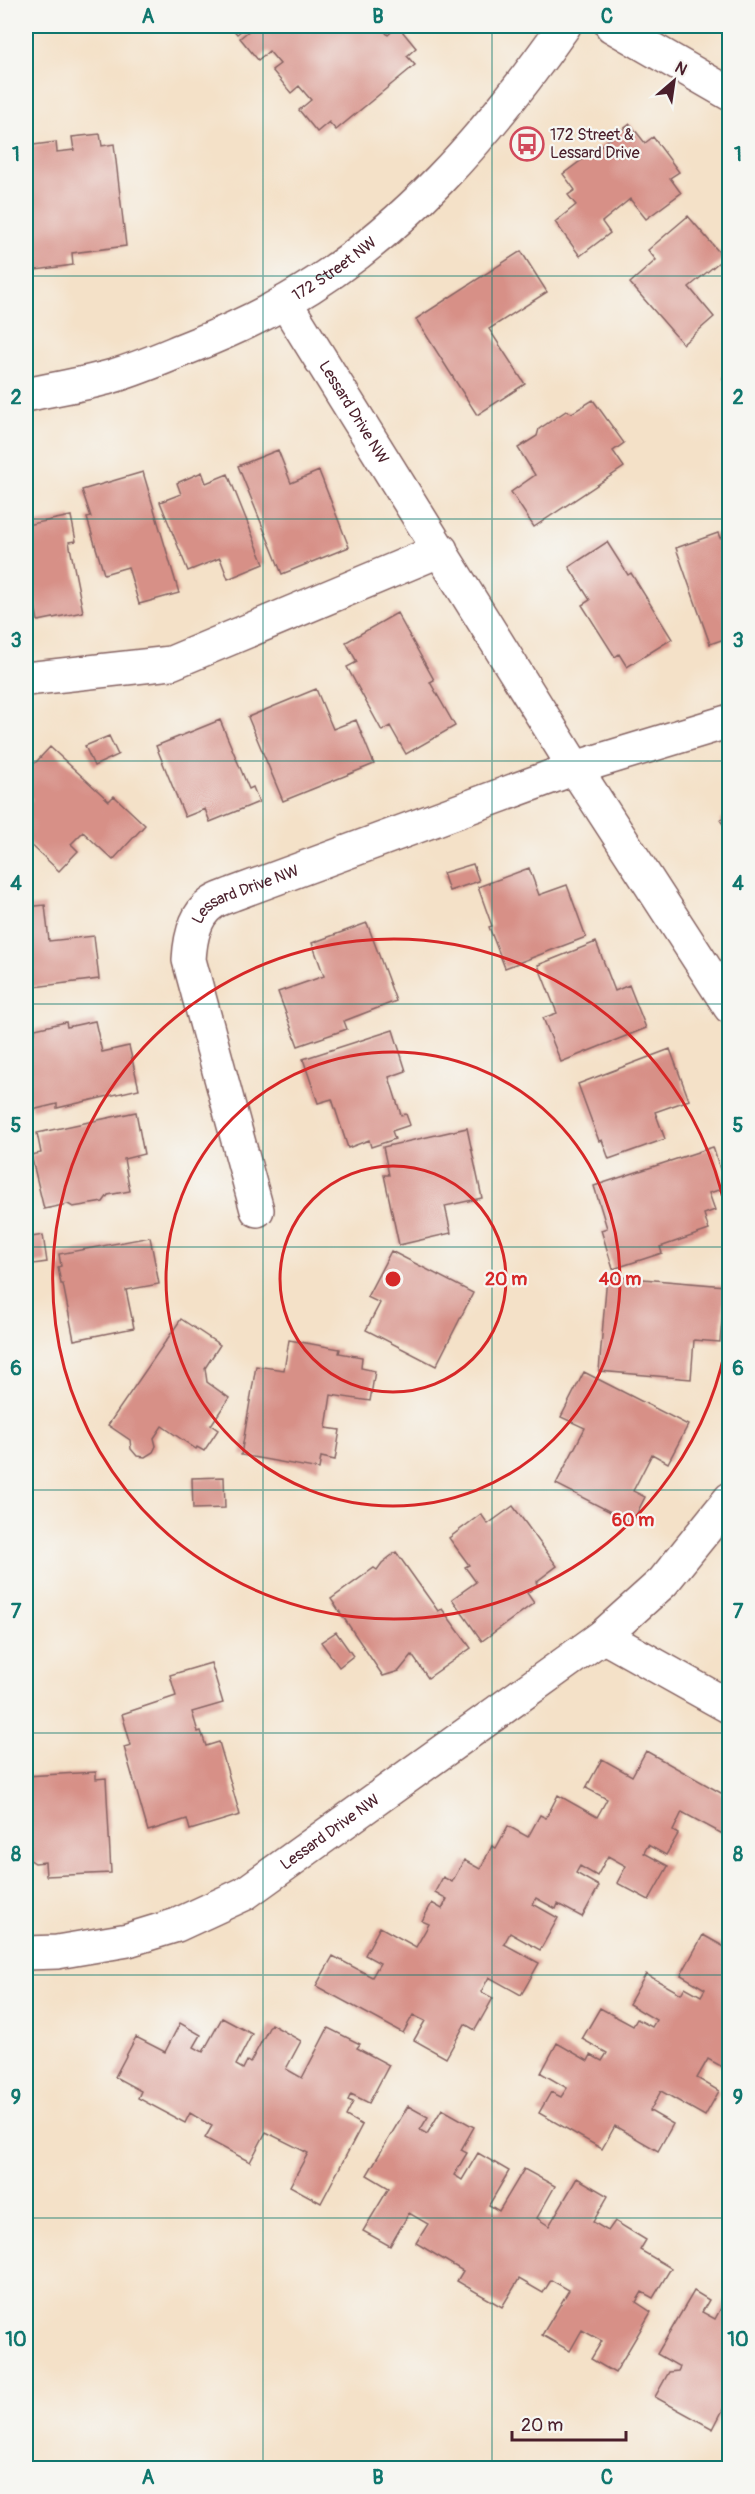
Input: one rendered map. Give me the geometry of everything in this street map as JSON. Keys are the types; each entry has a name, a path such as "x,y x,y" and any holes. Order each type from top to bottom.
{"street":[{"name":"172 Street NW","path":"26,394 106,378 216,336 285,302 370,244 413,207 453,165 506,105 564,26"},
{"path":"612,26 729,94"},
{"name":"Lessard Drive NW","path":"285,302 575,768 729,1007"},
{"path":"26,679 171,663 441,550"},
{"name":"Lessard Drive NW","path":"257,1210 189,960 190,940 198,921 210,904 575,768 729,721"},
{"name":"Lessard Drive NW","path":"26,1953 57,1952 128,1940 177,1925 244,1894 603,1636 663,1582 729,1499"},
{"path":"603,1636 729,1707"}],"building":[{"path":"230,26 247,26 237,34"},
{"path":"248,26 380,26 388,35 398,26 416,48 407,56 415,65 336,130 329,122 317,132 299,110 311,100 299,86 291,93 272,70 280,64 269,51 258,60 240,38 251,29"},
{"path":"630,124 645,143 653,137 679,172 670,178 681,193 646,219 630,199 602,222 610,233 580,256 555,222 576,205 568,195 575,190 563,174"},
{"path":"100,134 102,146 114,144 126,246 72,253 73,265 36,270 34,257 26,259 26,146 56,142 57,152 74,150 72,137"},
{"path":"688,216 724,258 689,287 714,317 683,344 630,283 656,260 648,250"},
{"path":"521,251 547,292 489,329 525,384 477,415 416,319"},
{"path":"730,359 730,381 723,379"},
{"path":"593,400 624,443 613,451 624,467 534,527 511,492 535,475 518,448 537,436 539,429 566,411 572,413"},
{"path":"278,450 291,483 319,471 349,547 282,574 238,466"},
{"path":"143,472 179,593 139,604 128,567 104,574 87,518 91,517 82,490"},
{"path":"202,472 206,483 228,474 264,564 228,579 220,558 188,571 160,502 181,494 177,483"},
{"path":"71,516 76,541 69,542 83,612 38,621 32,587 26,588 26,525"},
{"path":"718,533 720,538 730,534 730,637 710,644 676,548"},
{"path":"607,542 628,575 631,573 672,639 627,667 619,654 615,657 582,605 590,600 569,567"},
{"path":"397,613 434,680 430,682 455,726 406,754 390,726 382,731 347,667 357,662 346,642"},
{"path":"316,689 333,729 356,720 374,764 283,801 248,717"},
{"path":"220,720 249,789 253,787 259,802 210,822 205,809 185,817 156,746"},
{"path":"109,736 118,755 94,766 85,746"},
{"path":"50,747 109,801 114,796 145,825 113,860 83,832 71,844 78,851 59,871 26,840 26,807 32,799 26,792 26,773"},
{"path":"730,814 730,834 720,820"},
{"path":"473,864 479,881 449,891 443,873"},
{"path":"529,868 539,895 567,885 586,937 505,968 489,927 492,926 478,887"},
{"path":"45,905 49,941 94,936 99,979 26,988 26,907"},
{"path":"367,923 396,1001 344,1021 347,1029 298,1046 278,992 324,976 312,943"},
{"path":"596,942 615,991 629,985 646,1028 561,1062 543,1018 557,1013 538,965"},
{"path":"95,1021 102,1052 129,1046 139,1089 57,1108 57,1104 32,1110 26,1090 26,1035 35,1033 35,1029 66,1022 67,1027"},
{"path":"393,1030 406,1071 389,1077 401,1115 406,1114 410,1125 392,1131 395,1139 371,1147 369,1140 348,1148 332,1099 318,1103 303,1059"},
{"path":"670,1049 689,1100 655,1112 665,1139 609,1159 602,1140 599,1141 578,1084"},
{"path":"136,1112 144,1154 124,1159 130,1191 108,1195 103,1202 73,1207 68,1204 44,1209 31,1155 41,1153 37,1133"},
{"path":"467,1128 482,1198 445,1206 451,1233 399,1245 384,1175 389,1175 383,1147"},
{"path":"713,1147 726,1188 709,1193 715,1210 704,1214 709,1230 660,1247 662,1253 613,1269 601,1230 607,1228 594,1186"},
{"path":"43,1235 47,1262 26,1265 26,1238"},
{"path":"150,1237 159,1284 126,1290 134,1328 74,1340 58,1267 61,1266 59,1254"},
{"path":"391,1251 473,1293 436,1366 366,1330 380,1303 367,1297"},
{"path":"607,1276 725,1286 720,1342 694,1340 691,1379 599,1371"},
{"path":"181,1319 220,1345 205,1368 207,1382 229,1398 211,1425 218,1430 204,1451 197,1447 196,1449 162,1426 154,1438 156,1446 153,1452 145,1457 137,1456 131,1449 130,1440 108,1425"},
{"path":"289,1340 340,1349 339,1353 362,1357 361,1368 375,1371 370,1401 331,1395 326,1428 340,1430 335,1460 321,1457 319,1469 241,1455 256,1366 284,1370"},
{"path":"584,1372 688,1425 668,1463 652,1454 633,1491 645,1497 632,1523 556,1484 585,1428 561,1417"},
{"path":"224,1477 225,1508 193,1509 192,1478"},
{"path":"513,1506 557,1566 536,1582 538,1585 527,1593 534,1603 482,1641 452,1599 476,1582 465,1567 469,1565 449,1538 481,1514 488,1524"},
{"path":"396,1552 438,1611 442,1609 471,1648 428,1678 412,1655 399,1671 383,1676 331,1599 374,1568 377,1570"},
{"path":"336,1632 353,1656 339,1667 321,1642"},
{"path":"211,1663 223,1703 192,1712 198,1732 201,1731 206,1746 219,1742 240,1815 190,1830 187,1819 148,1831 124,1747 131,1745 122,1714 176,1696 170,1675"},
{"path":"646,1751 730,1798 730,1838 682,1812 673,1831 678,1834 666,1855 648,1845 644,1853 668,1866 649,1900 617,1883 626,1866 608,1856 597,1876 580,1866 576,1873 599,1886 582,1917 558,1904 556,1909 536,1898 533,1904 558,1918 540,1950 510,1933 504,1944 539,1963 521,1995 489,1977 481,1992 493,1998 475,2030 465,2024 446,2058 414,2040 425,2021 413,2015 403,2033 316,1986 333,1956 372,1977 380,1963 365,1955 380,1927 416,1947 429,1924 422,1921 432,1903 442,1909 447,1899 435,1892 443,1877 452,1882 464,1860 480,1869 492,1846 496,1848 508,1826 528,1837 540,1815 546,1818 558,1795 597,1817 607,1799 586,1788 602,1759 632,1776"},
{"path":"96,1772 96,1779 106,1778 111,1873 46,1876 45,1862 35,1863 26,1857 26,1776"},
{"path":"703,1935 730,1950 730,1964 726,1971 730,1973 730,2071 708,2059 697,2078 719,2091 705,2116 661,2091 650,2111 673,2124 658,2151 615,2126 602,2149 539,2113 551,2092 561,2097 567,2088 541,2073 557,2043 588,2061 591,2055 602,2061 607,2053 582,2039 600,2008 633,2026 637,2019 652,2027 656,2020 629,2004 646,1974 681,1994 685,1987 701,1996 705,1989 681,1975"},
{"path":"222,2018 252,2034 236,2065 243,2069 247,2061 250,2063 271,2024 301,2041 286,2069 302,2078 328,2028 360,2044 357,2048 389,2065 369,2103 351,2094 348,2100 353,2102 346,2116 362,2125 321,2203 290,2186 308,2153 266,2132 250,2162 205,2138 212,2126 190,2113 185,2123 138,2098 141,2091 115,2077 136,2037 165,2052 180,2023 201,2035 194,2047 203,2052"},
{"path":"408,2106 428,2117 420,2130 427,2134 442,2109 474,2127 461,2150 467,2153 454,2175 462,2180 478,2153 509,2171 489,2205 499,2211 524,2169 555,2186 537,2218 549,2226 577,2178 608,2196 593,2222 608,2231 615,2221 646,2240 640,2250 671,2268 653,2298 642,2292 636,2302 651,2312 615,2373 591,2359 602,2341 582,2330 570,2351 542,2335 569,2290 551,2280 543,2293 519,2279 502,2307 457,2281 463,2271 416,2243 428,2224 409,2213 390,2246 363,2231 389,2188 367,2175"},
{"path":"694,2291 709,2300 702,2312 715,2319 726,2299 730,2301 730,2401 728,2400 713,2429 655,2397 669,2372 678,2371 680,2367 657,2354"}],"place":[{"name":"172 Street & Lessard Drive","path":"527,144"}]}
